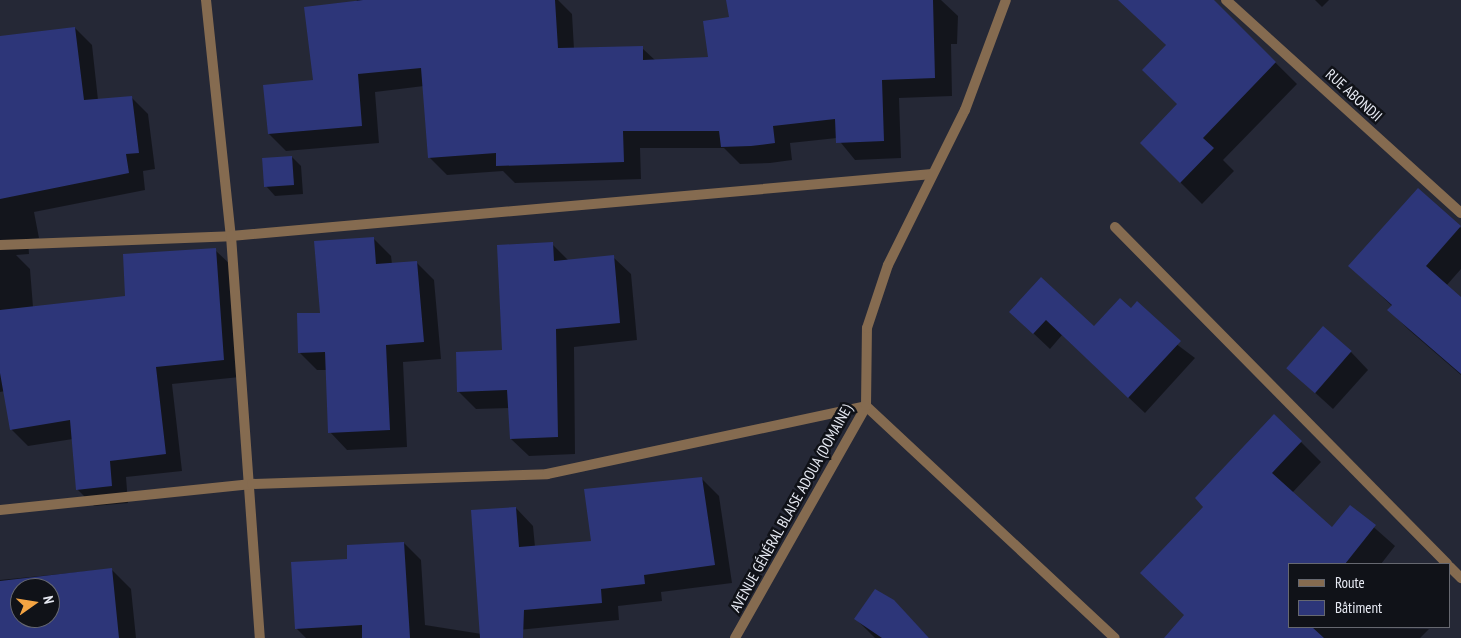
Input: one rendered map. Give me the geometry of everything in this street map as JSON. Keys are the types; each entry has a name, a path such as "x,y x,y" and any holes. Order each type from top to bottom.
{"street":[{"path":"206,0 231,236 252,484 260,638"},
{"name":"AVENUE GÉNÉRAL BLAISE ADOUA (DOMAINE)","path":"735,638 866,406 867,328 888,265 965,110 1006,0"},
{"name":"RUE ABONDJI","path":"1226,0 1461,212"},
{"path":"0,245 231,236 932,174"},
{"path":"1115,227 1447,563"},
{"path":"0,510 252,484 547,474 866,406 1116,638"},
{"path":"1451,567 1461,578"}],"building":[{"path":"363,0 555,0 558,48 643,46 643,60 708,57 703,21 729,17 726,0 933,0 935,78 882,80 884,141 836,143 835,119 773,126 775,143 751,146 721,147 719,131 623,131 624,162 496,166 496,153 428,158 421,68 358,74 362,126 268,134 263,85 313,80 304,7"},
{"path":"1118,0 1214,0 1276,62 1203,138 1214,148 1180,183 1140,143 1177,104 1142,70 1166,45"},
{"path":"75,27 84,100 132,96 139,153 126,154 129,173 0,199 0,36"},
{"path":"292,156 294,185 264,187 262,158"},
{"path":"1418,188 1461,226 1426,266 1461,297 1461,374 1387,310 1392,305 1348,266"},
{"path":"374,237 376,264 417,261 424,342 386,345 390,430 328,433 325,352 298,353 297,313 320,313 314,241"},
{"path":"553,242 554,261 614,255 620,323 556,329 558,437 510,439 507,390 457,392 456,352 502,350 497,245"},
{"path":"216,248 224,360 156,367 166,454 110,461 112,486 76,490 70,420 10,430 0,373 0,310 125,296 123,254"},
{"path":"1041,277 1094,326 1120,298 1131,308 1137,301 1181,341 1128,398 1046,320 1033,334 1009,312"},
{"path":"1323,326 1352,351 1315,393 1286,368"},
{"path":"1274,414 1302,441 1272,473 1332,527 1350,505 1376,525 1346,563 1288,563 1288,628 1313,628 1324,638 1164,638 1184,615 1140,573 1203,507 1195,498"},
{"path":"702,477 715,565 644,575 645,584 601,589 602,603 524,610 523,638 480,638 471,510 516,507 519,547 591,541 584,489"},
{"path":"404,542 410,638 362,638 362,625 295,629 291,562 347,559 347,545"},
{"path":"112,568 119,638 0,638 0,581 10,580 10,628 60,628 60,578 26,578"},
{"path":"875,589 894,600 929,638 882,638 854,619"}]}
